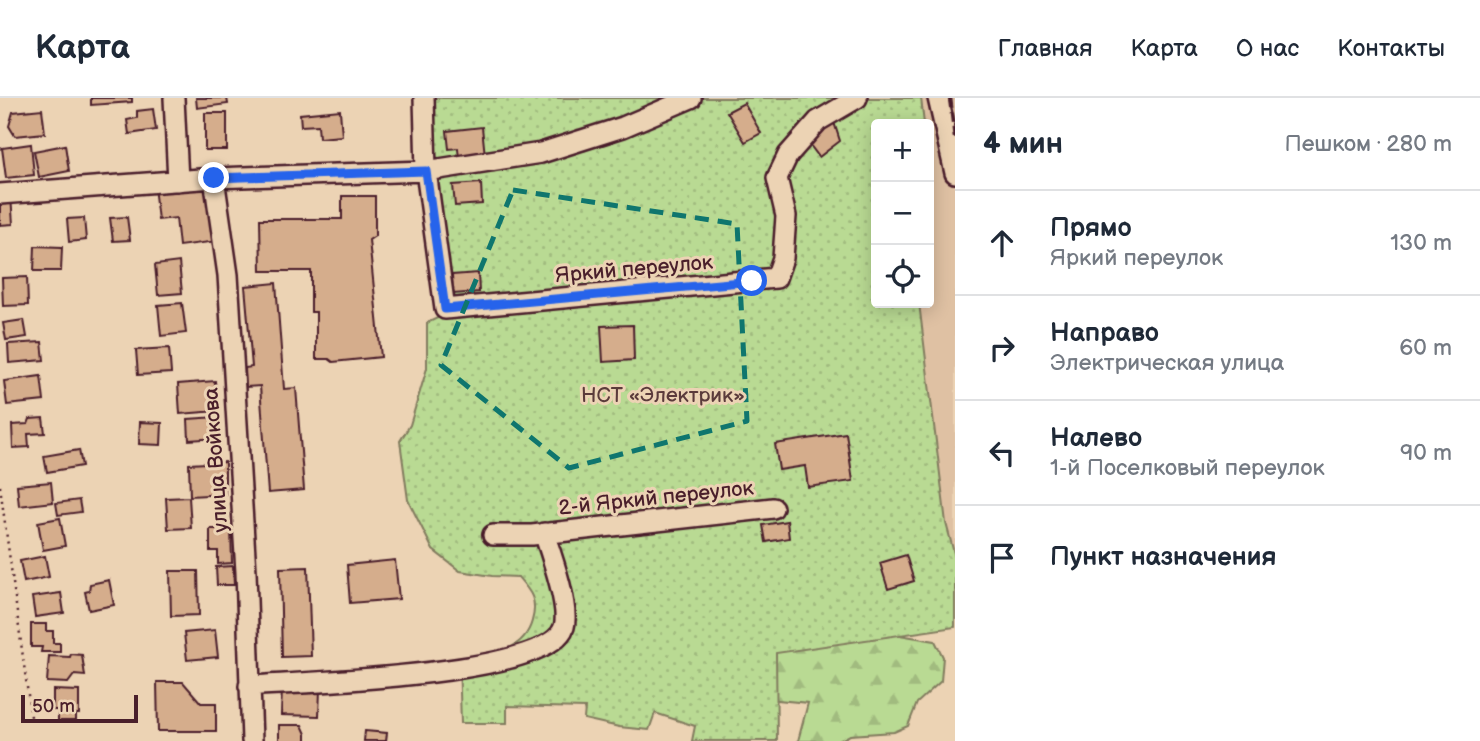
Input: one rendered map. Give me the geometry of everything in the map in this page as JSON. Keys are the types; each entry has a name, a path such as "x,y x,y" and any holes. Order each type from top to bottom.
{"street":[{"path":"174,98 178,181"},
{"path":"424,98 426,171"},
{"path":"0,194 214,178 426,171 541,153 623,127 691,98"},
{"name":"Яркий переулок","path":"426,171 445,309 776,278 783,258 786,216 776,178 788,155 818,121 857,98"},
{"path":"938,98 955,173"},
{"name":"улица Войкова","path":"214,178 228,275 246,572 251,741"},
{"name":"2-й Яркий переулок","path":"493,535 544,533 773,508"},
{"name":"2-й Яркий переулок","path":"250,686 442,672 530,654 554,640 564,627 564,609 557,574 544,533"}],"path":[{"path":"0,486 31,717"}],"highlighted area":[{"path":"513,190 737,224 747,421 569,468 441,365"}],"shaded area":[{"path":"921,98 955,98 955,557 946,523 920,308 934,308 934,119 923,119"}],"green space":[{"name":"НСТ «Электрик»","path":"431,98 921,98 923,119 871,119 871,308 920,308 946,523 955,557 955,627 776,653 777,741 692,741 695,726 655,713 649,730 584,719 585,708 507,706 507,723 461,723 459,660 503,651 521,640 532,621 534,602 518,577 460,571 433,550 408,500 400,441 410,425 427,368 427,323 444,315"},
{"path":"876,631 935,641 943,657 941,681 917,703 908,726 894,732 850,735 839,741 798,741 808,703 736,696 651,705 619,727 585,712 573,675"}],"building":[{"path":"91,98 132,98 132,102 91,105"},
{"path":"196,98 227,98 228,104 197,108"},
{"path":"744,103 761,133 745,142 727,112"},
{"path":"42,109 45,133 15,136 9,126 13,112"},
{"path":"153,109 156,130 129,134 127,120 137,118 137,111"},
{"path":"340,110 342,136 319,138 318,125 301,126 300,114"},
{"path":"205,113 227,113 227,150 205,150"},
{"path":"832,116 840,141 819,157 804,137"},
{"path":"482,127 485,156 459,159 458,148 449,149 447,131"},
{"path":"31,144 34,175 6,178 2,148"},
{"path":"65,145 69,171 39,177 34,151"},
{"path":"212,181 218,241 179,246 176,218 158,220 154,187"},
{"path":"481,183 482,204 455,206 453,185"},
{"path":"11,196 13,224 0,225 0,197"},
{"path":"342,196 375,196 375,236 369,240 381,357 333,362 329,359 316,359 316,312 311,312 311,271 261,271 260,219 342,219"},
{"path":"127,217 130,240 113,241 110,218"},
{"path":"84,218 86,240 69,242 67,219"},
{"path":"35,246 62,247 61,271 34,271"},
{"path":"179,262 182,293 158,295 155,265"},
{"path":"478,273 479,292 453,294 452,275"},
{"path":"27,277 28,305 3,306 2,278"},
{"path":"276,283 284,389 296,388 304,490 268,493 260,386 246,387 245,368 252,367 245,286"},
{"path":"182,303 186,333 161,336 158,305"},
{"path":"24,320 27,337 6,340 3,323"},
{"path":"633,325 634,360 603,362 601,326"},
{"path":"42,342 44,360 9,363 8,344"},
{"path":"169,348 171,373 138,375 136,350"},
{"path":"41,376 44,401 7,405 4,381"},
{"path":"215,381 217,411 180,414 178,384"},
{"path":"217,417 218,438 189,440 188,419"},
{"path":"43,418 45,433 28,434 29,447 13,448 12,425 28,424 30,419"},
{"path":"140,422 162,423 161,445 139,444"},
{"path":"846,433 853,481 808,487 805,466 779,470 775,444"},
{"path":"79,450 82,466 47,472 44,456"},
{"path":"225,462 225,494 190,496 189,464"},
{"path":"51,482 53,502 19,506 17,485"},
{"path":"189,497 191,528 168,529 166,498"},
{"path":"79,500 81,512 58,515 56,503"},
{"path":"60,518 65,546 43,550 38,522"},
{"path":"787,521 789,538 766,542 763,525"},
{"path":"210,529 231,529 232,563 218,564 218,551 210,551"},
{"path":"906,555 914,581 888,589 880,563"},
{"path":"45,556 49,577 24,582 20,561"},
{"path":"395,560 399,599 350,603 347,565"},
{"path":"233,566 234,585 217,585 216,567"},
{"path":"308,567 311,656 282,657 280,568"},
{"path":"170,571 198,571 199,615 171,616"},
{"path":"109,580 114,605 89,610 85,592 89,591 90,584"},
{"path":"61,593 64,613 35,617 32,597"},
{"path":"31,624 46,624 46,631 53,631 53,643 60,643 60,652 41,652 42,647 31,647"},
{"path":"215,630 218,657 187,660 184,633"},
{"path":"71,654 82,655 85,676 74,675 68,683 47,682 49,656 70,657"},
{"path":"157,682 183,682 201,703 216,703 216,731 158,731"},
{"path":"282,688 320,689 319,716 281,715"},
{"path":"53,690 79,691 79,714 76,714 76,721 58,721 58,710 53,710"},
{"path":"279,725 302,725 306,741 279,741"},
{"path":"365,731 387,733 386,741 364,741"}],"railway":[{"path":"950,98 955,138"}],"route":[{"path":"214,178 426,171 445,309 752,281"}]}
